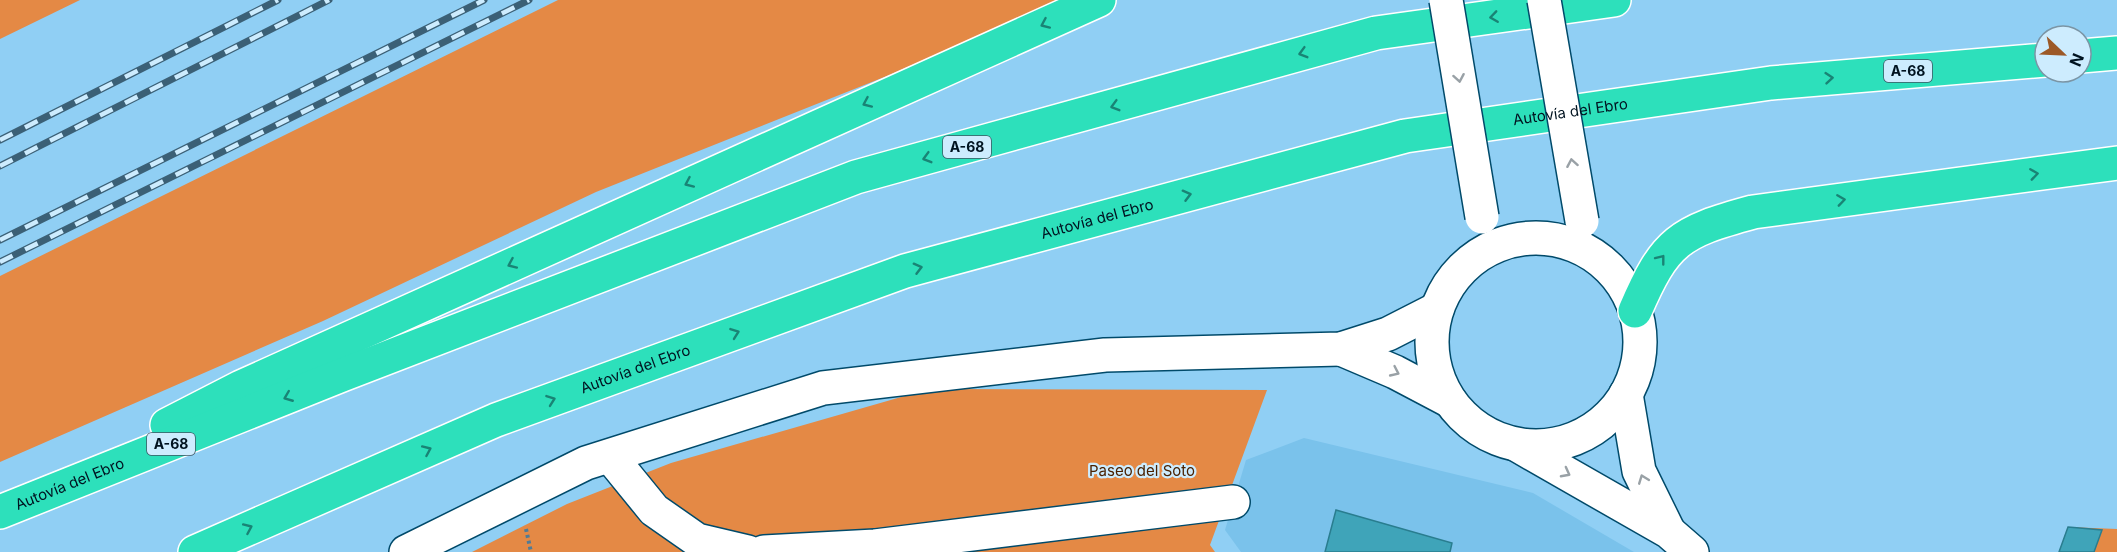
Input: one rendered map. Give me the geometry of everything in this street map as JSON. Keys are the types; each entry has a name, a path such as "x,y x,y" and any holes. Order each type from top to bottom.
{"highway":[{"path":"0,512 241,387 1099,0"},
{"name":"Autovía del Ebro","path":"0,512 354,371 856,177 1376,33 1614,0"},
{"path":"2093,56 2117,53"},
{"name":"Autovía del Ebro","path":"195,552 496,420 905,271 1405,136 1771,83 2033,61"},
{"path":"1635,311 1662,257 1687,234 1709,224 1753,213 2117,163"}],"street":[{"path":"1446,0 1482,217 1477,256"},
{"path":"1544,0 1582,221 1596,257"},
{"path":"1450,401 1439,380 1433,357 1432,333 1437,309 1453,280 1477,256 1495,246 1515,240 1537,238 1578,246 1596,257 1613,272 1626,290 1635,311 1639,332 1639,353 1635,374 1626,394 1605,418 1578,436 1558,444 1515,444"},
{"path":"406,552 586,463 823,388 1105,355 1341,349 1388,334 1437,309"},
{"path":"1341,349 1395,372 1450,401 1479,429 1515,444 1680,542"},
{"path":"1626,394 1639,471 1680,542"},
{"path":"610,456 654,510 697,540 748,552"},
{"path":"764,552 887,544 1233,502"}],"shaded area":[{"path":"1304,438 1533,493 1634,552 1241,552 1225,530 1246,460"}],"green space":[{"path":"0,0 80,0 0,39"},
{"path":"558,0 1061,0 887,76 596,192 323,321 0,462 0,276"},
{"name":"Paseo del Soto","path":"929,389 1267,390 1210,545 1215,552 472,552 567,504 671,463"},
{"path":"2068,527 2117,529 2117,552 2059,552"}],"building":[{"path":"1336,510 1452,543 1450,552 1325,552"},
{"path":"2068,527 2102,530 2094,552 2059,552"}],"railway":[{"path":"0,140 278,0"},
{"path":"0,166 329,0"},
{"path":"0,240 484,0"},
{"path":"0,262 529,0"}]}
